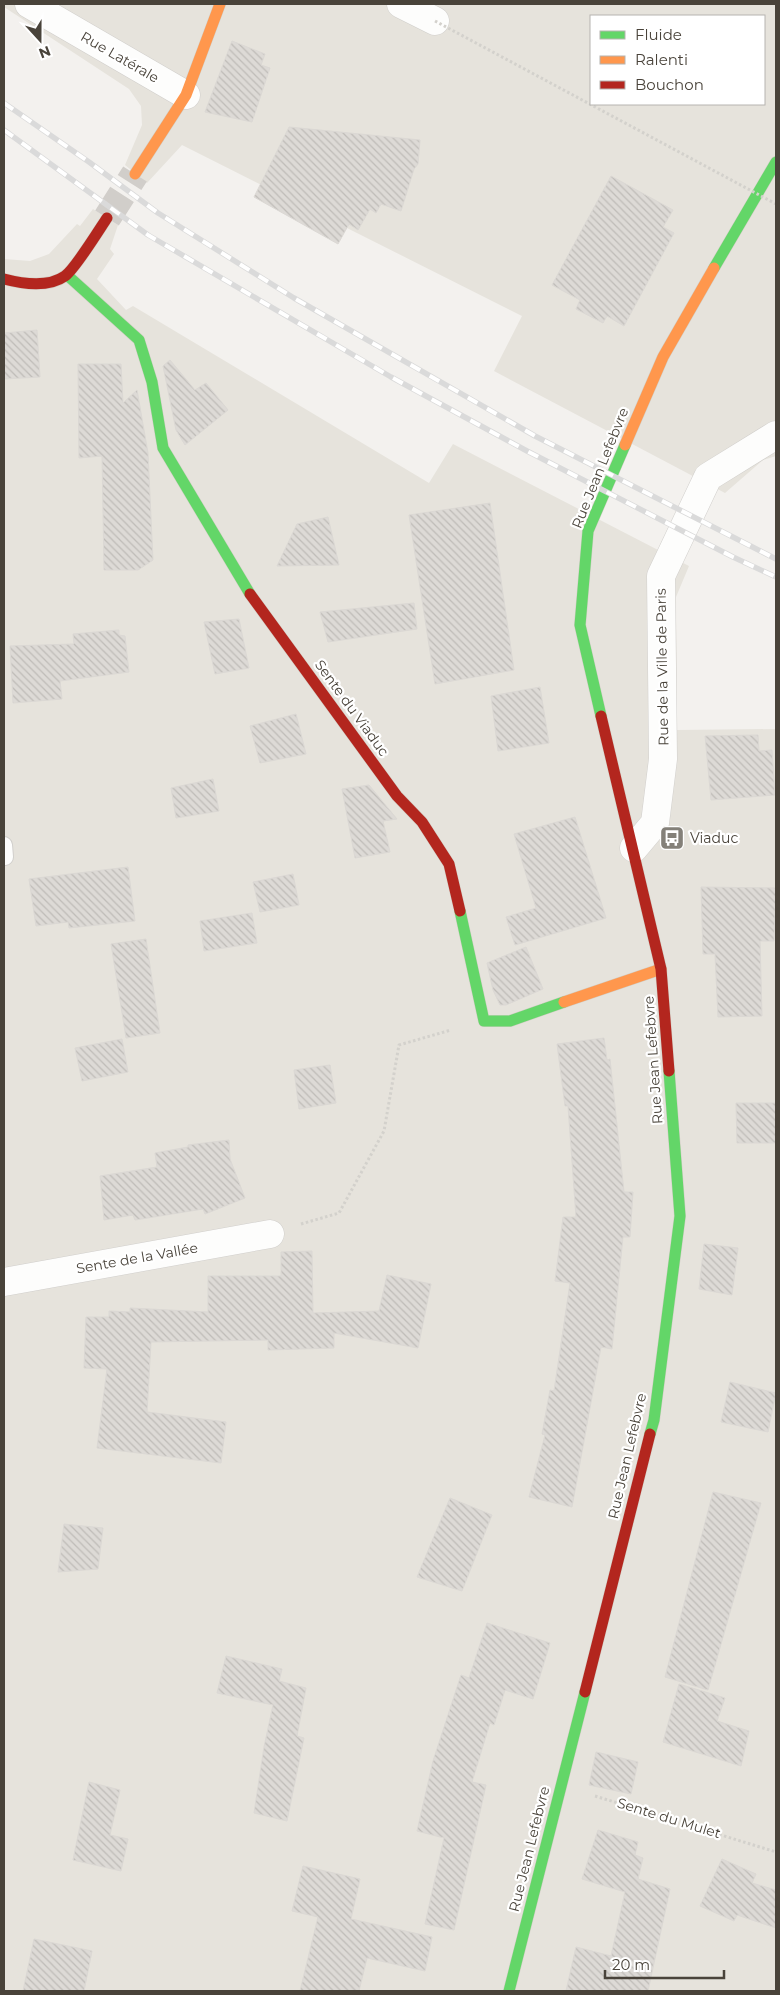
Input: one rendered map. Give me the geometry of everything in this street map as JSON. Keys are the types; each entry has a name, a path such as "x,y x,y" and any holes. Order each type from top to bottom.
{"street":[{"name":"Rue Latérale","path":"29,4 186,95"},
{"path":"135,174 186,95 220,4"},
{"path":"401,4 435,20"},
{"name":"Rue Jean Lefebvre","path":"509,1991 654,1420 680,1216 662,970 580,624 588,531 663,357 776,162"},
{"path":"4,279 26,284 48,284 67,274 107,218"},
{"name":"Sente du Viaduc","path":"67,274 139,340 152,382 163,448 168,457 248,591 397,796 422,822 449,864 484,1021 510,1021 662,970"},
{"name":"Rue de la Ville de Paris","path":"634,848 655,823 663,759 661,576 708,477 776,435"},
{"name":"Sente de la Vallée","path":"4,1282 270,1234"}],"path":[{"path":"435,20 590,104"},
{"path":"593,105 776,204"},
{"path":"270,1234 339,1213 384,1131 399,1045 442,1032"},
{"name":"Sente du Mulet","path":"560,1787 670,1818 776,1852"}],"shaded area":[{"path":"4,4 776,4 776,456 763,460 725,493 494,371 522,316 182,145 147,183 125,165 142,125 141,106 129,89 4,7"},
{"path":"93,209 118,225 110,249 114,254 97,279 126,310 133,306 429,483 453,444 689,566 676,597 677,730 776,729 776,1991 4,1991 4,259 30,261 49,254 77,224 80,226"}],"building":[{"path":"232,41 265,54 261,65 270,68 252,122 205,112"},
{"path":"289,127 420,140 418,164 414,169 401,211 381,204 376,213 370,209 358,230 349,224 338,244 254,197"},
{"path":"611,176 673,210 663,227 674,233 624,326 607,316 603,323 576,309 580,300 552,285"},
{"path":"37,330 40,377 4,379 4,333"},
{"path":"170,360 195,390 206,383 228,410 185,445 176,430 163,366"},
{"path":"78,364 121,364 123,403 137,390 148,453 153,560 138,570 104,570 102,456 79,458"},
{"path":"490,503 514,670 435,684 409,515"},
{"path":"328,517 339,565 277,566 297,524"},
{"path":"414,603 417,629 328,642 320,612"},
{"path":"239,619 249,668 215,674 204,622"},
{"path":"119,630 119,635 125,636 129,672 60,681 62,699 13,703 10,646 74,644 73,634"},
{"path":"540,687 549,743 498,751 491,696"},
{"path":"296,714 306,754 260,763 250,726"},
{"path":"758,735 759,751 772,750 775,795 711,800 705,736"},
{"path":"213,779 219,811 176,818 171,788"},
{"path":"369,785 397,819 383,821 390,852 355,858 342,789"},
{"path":"575,817 606,918 515,945 506,917 536,908 514,834"},
{"path":"128,867 135,921 69,928 68,922 36,926 29,879"},
{"path":"293,874 299,905 260,912 253,882"},
{"path":"701,887 776,888 774,941 760,941 762,1016 718,1017 715,954 703,954"},
{"path":"252,913 257,943 204,951 200,921"},
{"path":"146,939 160,1033 126,1038 111,944"},
{"path":"526,947 543,989 506,1005 500,1005 493,990 487,963"},
{"path":"604,1038 607,1060 610,1059 624,1192 633,1192 630,1237 623,1237 612,1349 601,1347 572,1507 529,1497 545,1435 542,1434 550,1390 554,1391 570,1283 555,1281 563,1217 576,1217 568,1106 565,1106 557,1044"},
{"path":"122,1039 128,1072 82,1081 75,1048"},
{"path":"330,1065 336,1103 299,1109 294,1070"},
{"path":"736,1103 776,1103 776,1143 737,1143"},
{"path":"229,1140 230,1159 245,1198 205,1214 203,1209 135,1220 133,1215 104,1220 100,1176 157,1167 155,1153 188,1147 188,1145"},
{"path":"704,1244 738,1248 732,1295 699,1289"},
{"path":"312,1251 313,1313 379,1311 387,1275 431,1284 418,1348 334,1333 334,1348 268,1350 268,1340 151,1342 147,1412 226,1422 221,1463 97,1448 107,1369 84,1368 86,1317 109,1317 109,1311 130,1312 130,1308 208,1312 208,1276 281,1276 281,1252"},
{"path":"730,1382 776,1393 768,1432 721,1422"},
{"path":"713,1492 761,1503 708,1690 665,1677"},
{"path":"450,1498 492,1515 462,1591 417,1577"},
{"path":"64,1524 103,1528 98,1569 58,1572"},
{"path":"487,1623 550,1643 533,1699 505,1690 494,1725 490,1723 472,1782 486,1785 454,1930 425,1924 444,1838 417,1831 433,1761 461,1675 469,1678"},
{"path":"226,1656 282,1669 279,1681 306,1688 297,1736 304,1738 287,1821 254,1813 264,1747 273,1705 217,1693"},
{"path":"679,1684 725,1698 717,1721 749,1731 741,1766 663,1742"},
{"path":"596,1752 638,1762 631,1794 589,1785"},
{"path":"89,1782 120,1790 110,1835 128,1839 121,1871 73,1860"},
{"path":"598,1830 638,1842 635,1855 643,1858 638,1879 670,1889 648,1991 566,1991 576,1947 611,1956 625,1892 582,1879"},
{"path":"722,1859 756,1874 752,1883 776,1890 776,1928 737,1915 734,1921 700,1906"},
{"path":"303,1866 360,1879 351,1919 432,1937 425,1971 367,1958 359,1991 300,1991 318,1917 292,1911"},
{"path":"34,1939 92,1951 84,1991 23,1991"}],"tunnel":[{"path":"107,218 135,174"}],"railway":[{"path":"4,103 158,213 294,298 535,436 776,559"},
{"path":"4,130 148,235 391,377 527,451 733,557 776,577"}],"traffic: fast":[{"path":"714,268 776,162"},
{"path":"67,275 139,340 152,382 163,448 250,594"},
{"path":"601,716 580,625 588,531 625,445"},
{"path":"460,911 484,1021 510,1021 564,1002"},
{"path":"650,1434 654,1420 680,1216 669,1071"},
{"path":"509,1991 585,1692"}],"traffic: slow":[{"path":"135,174 186,95 220,4"},
{"path":"625,445 663,357 714,268"},
{"path":"564,1002 661,969"}],"traffic: jam":[{"path":"4,279 43,284 65,276 81,258 107,218"},
{"path":"250,594 397,796 422,822 449,864 460,911"},
{"path":"601,716 661,969 669,1071"},
{"path":"585,1692 650,1434"}],"place":[{"name":"Viaduc","path":"672,838"}]}
